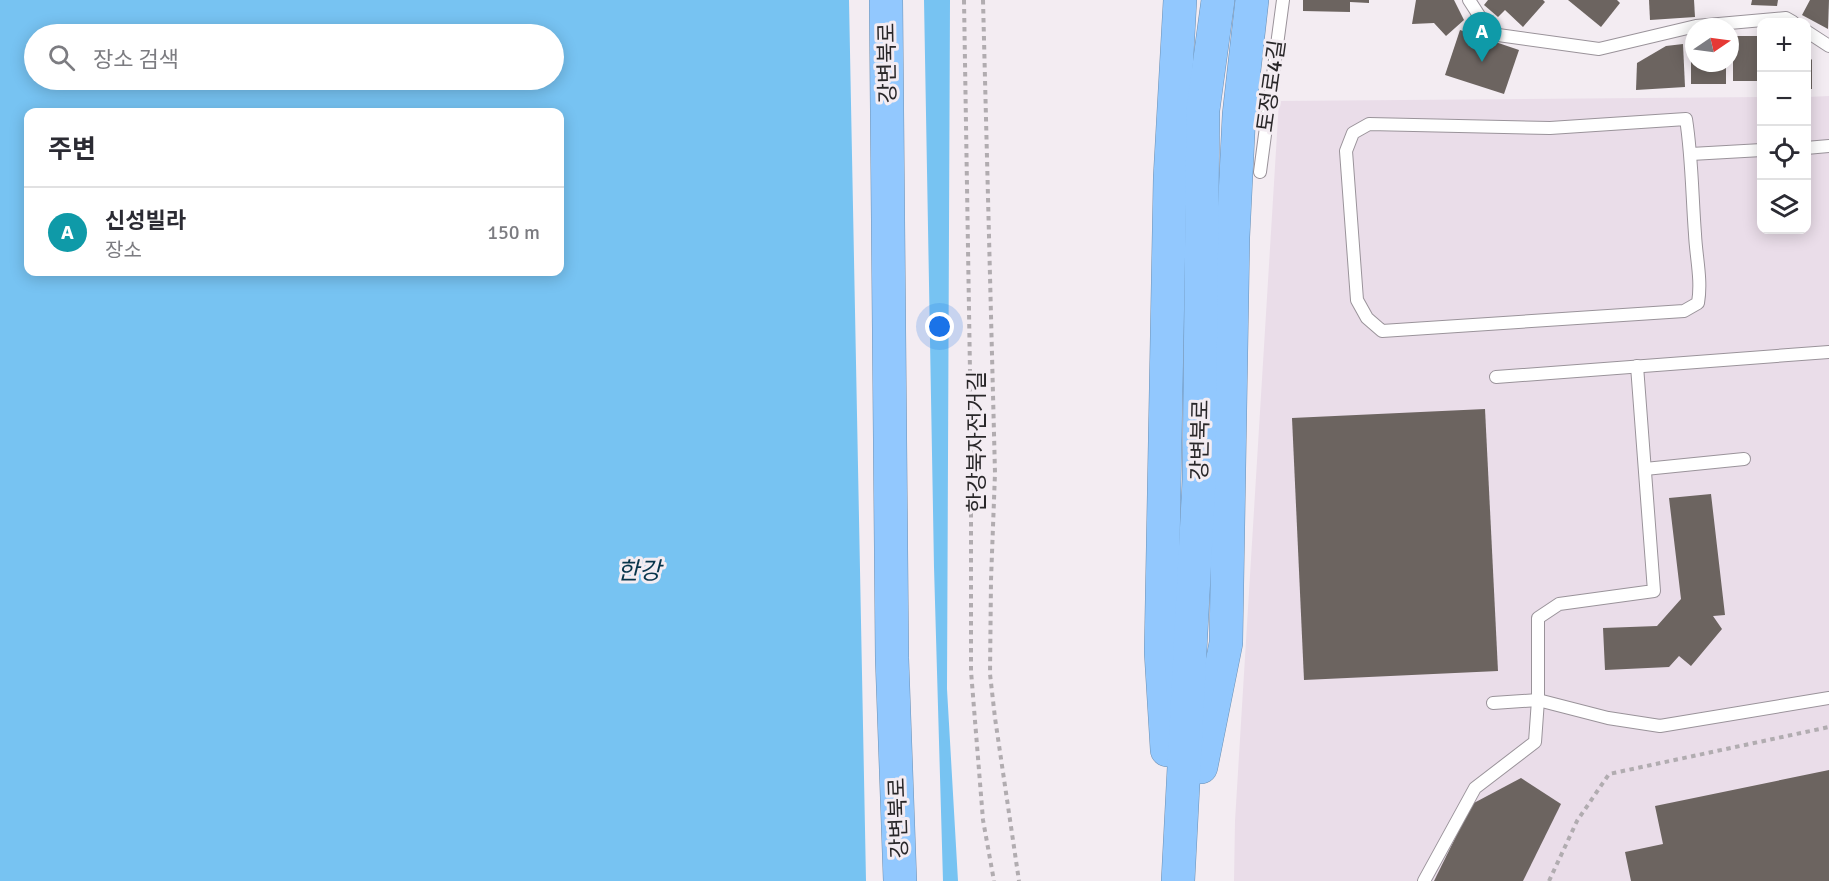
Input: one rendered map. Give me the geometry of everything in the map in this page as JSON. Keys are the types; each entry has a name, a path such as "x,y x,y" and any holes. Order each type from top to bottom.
{"highway":[{"name":"강변북로","path":"886,0 892,658 900,881"},
{"name":"강변북로","path":"1177,879 1161,652 1170,178 1180,0"},
{"name":"강변북로","path":"1177,879 1199,480 1203,110 1218,0"},
{"path":"1177,879 1226,643 1233,237 1239,115 1252,0"}],"lane":[{"name":"토정로4길","path":"1260,172 1283,0"},
{"path":"1469,0 1491,34 1599,49 1696,26 1757,21"},
{"path":"1811,34 1829,46"},
{"path":"1686,119 1691,154 1700,291 1698,303 1684,311 1382,331 1367,318 1357,300 1346,151 1353,133 1369,124 1550,128 1686,119"},
{"path":"1811,148 1829,146"},
{"path":"1691,154 1757,150"},
{"path":"1496,377 1829,352"},
{"path":"1424,881 1475,788 1535,742 1538,700 1538,618 1559,604 1654,591 1637,366"},
{"path":"1645,469 1744,459"},
{"path":"1493,703 1538,700 1608,718 1660,726 1829,698"}],"path":[{"path":"964,0 971,434 971,671 982,820 994,881"},
{"name":"한강북자전거길","path":"983,0 995,473 990,674 1019,881"},
{"path":"1549,881 1577,821 1609,774 1829,727"}],"shaded area":[{"path":"1829,96 1829,881 1234,881 1235,821 1279,101 1757,97 1757,234 1811,234 1811,97"}],"water":[{"name":"한강","path":"0,0 950,0 947,689 958,881 0,881"}],"pier":[{"path":"849,0 924,0 934,567 943,881 866,881"}],"building":[{"path":"1303,0 1369,0 1369,3 1350,2 1350,12 1303,11"},
{"path":"1416,0 1454,0 1464,20 1446,36 1434,23 1412,24"},
{"path":"1488,0 1543,0 1545,2 1523,27 1505,10 1498,17 1484,5"},
{"path":"1568,0 1617,0 1620,3 1601,27"},
{"path":"1649,0 1694,0 1695,17 1650,20"},
{"path":"1752,0 1778,0 1777,6 1751,5"},
{"path":"1810,0 1829,0 1828,29 1802,15"},
{"path":"1460,30 1519,50 1504,94 1445,75"},
{"path":"1739,36 1757,36 1757,81 1733,81 1733,72 1739,72"},
{"path":"1683,44 1685,87 1636,90 1637,63 1666,46"},
{"path":"1811,59 1812,60 1811,89"},
{"path":"1691,72 1726,72 1726,84 1691,84"},
{"path":"1485,409 1498,671 1304,680 1292,418"},
{"path":"1711,494 1725,615 1713,616 1722,629 1691,666 1679,656 1669,667 1605,670 1603,628 1657,626 1681,599 1669,498"},
{"path":"1829,770 1829,881 1631,881 1625,852 1663,844 1655,806"},
{"path":"1521,778 1561,804 1523,881 1434,881 1472,804"}],"place":[{"name":"신성빌라","path":"1482,62"}]}
